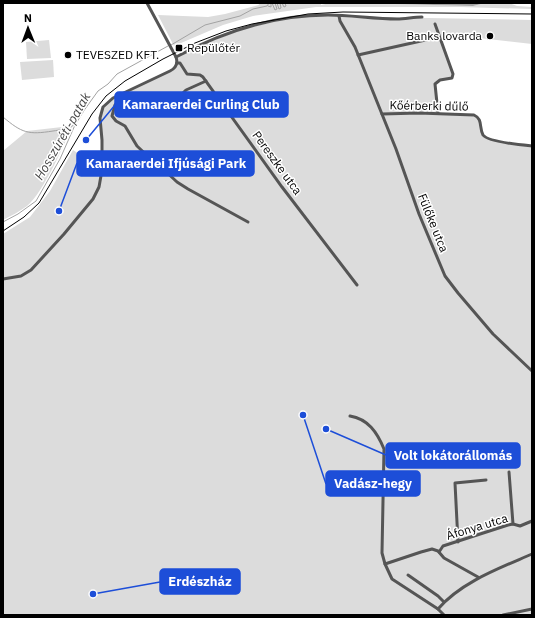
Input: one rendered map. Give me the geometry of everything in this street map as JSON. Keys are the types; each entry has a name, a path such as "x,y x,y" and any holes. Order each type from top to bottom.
{"street":[{"path":"3,279 21,276 31,270 93,199 99,187 103,159 100,111 108,101 175,68 177,62 176,56 147,3"},
{"path":"176,56 228,33 259,24 307,16 328,15 400,19 422,17"},
{"name":"Fülőke utca","path":"339,16 340,22 356,47 396,149 417,208 445,276 493,334 532,371"},
{"path":"435,24 449,60 453,76 440,80 435,84 438,113"},
{"path":"358,55 439,37"},
{"path":"161,115 186,90 206,81 200,75 188,74 180,63 177,62"},
{"name":"Pereszke utca","path":"206,81 282,187 357,285"},
{"path":"125,92 115,105 112,116 116,121 125,126 137,146 177,182 248,222"},
{"name":"Kőérberki dűlő","path":"382,114 438,113 474,115 479,119 482,132 485,137 532,146"},
{"path":"350,416 361,419 369,424 384,450 382,549 385,564 392,579 438,609 444,615"},
{"path":"509,472 513,524"},
{"path":"458,542 455,483 486,480"},
{"name":"Áfonya utca","path":"385,564 430,549 439,552 443,546 513,524 520,526 532,522"},
{"path":"439,552 444,558 478,577"},
{"path":"438,609 444,602 478,577 532,554"},
{"path":"408,576 438,596 444,602"},
{"path":"503,615 532,609"}],"shaded area":[{"path":"258,3 321,3 321,5 330,3 357,3 473,6 485,3 509,3 517,6 532,7 532,9 460,7 316,7 253,16 223,25 174,46 158,15 208,17 259,5"},
{"path":"357,3 485,3 473,6"},
{"path":"319,16 532,20 532,44 453,35 439,37 453,74 452,78 444,79 435,84 438,113 477,116 482,132 489,139 532,146 532,615 3,615 3,234 30,217 50,191 73,150 101,168 102,159 100,128 102,110 110,100 175,67 176,57 182,53 243,29 291,18"},
{"path":"49,40 51,58 27,59 26,42"},
{"path":"53,60 54,77 22,80 20,62"},
{"path":"74,123 47,179 40,190 27,206 3,220 3,151 27,131 62,127"}],"waterway":[{"name":"Hosszúréti-patak","path":"171,45 205,25 240,16 253,9 267,6 269,3"},
{"path":"268,6 271,7 272,3 275,10 277,9 275,3"},
{"path":"277,3 279,9 281,8 280,3"},
{"path":"282,3 284,7 286,6 285,3"},
{"name":"Hosszúréti-patak","path":"3,222 18,214 36,201 60,159 75,125 98,91 108,84 117,74 168,46"},
{"path":"3,117 21,130 31,133 58,130 74,125"}],"tram line":[{"path":"3,231 24,217 39,203 92,114 106,96 125,81 163,59 195,43 226,31 252,24 308,14 343,12 532,14"}],"place":[{"name":"Banks lovarda","path":"490,36"},
{"name":"Repülőtér","path":"179,48"},
{"name":"TEVESZED KFT.","path":"68,55"},
{"name":"Kamaraerdei Curling Club","path":"86,140"},
{"name":"Kamaraerdei Ifjúsági Park","path":"59,211"},
{"name":"Vadász-hegy","path":"303,415"},
{"name":"Volt lokátorállomás","path":"326,429"},
{"name":"Erdészház","path":"93,594"}]}
